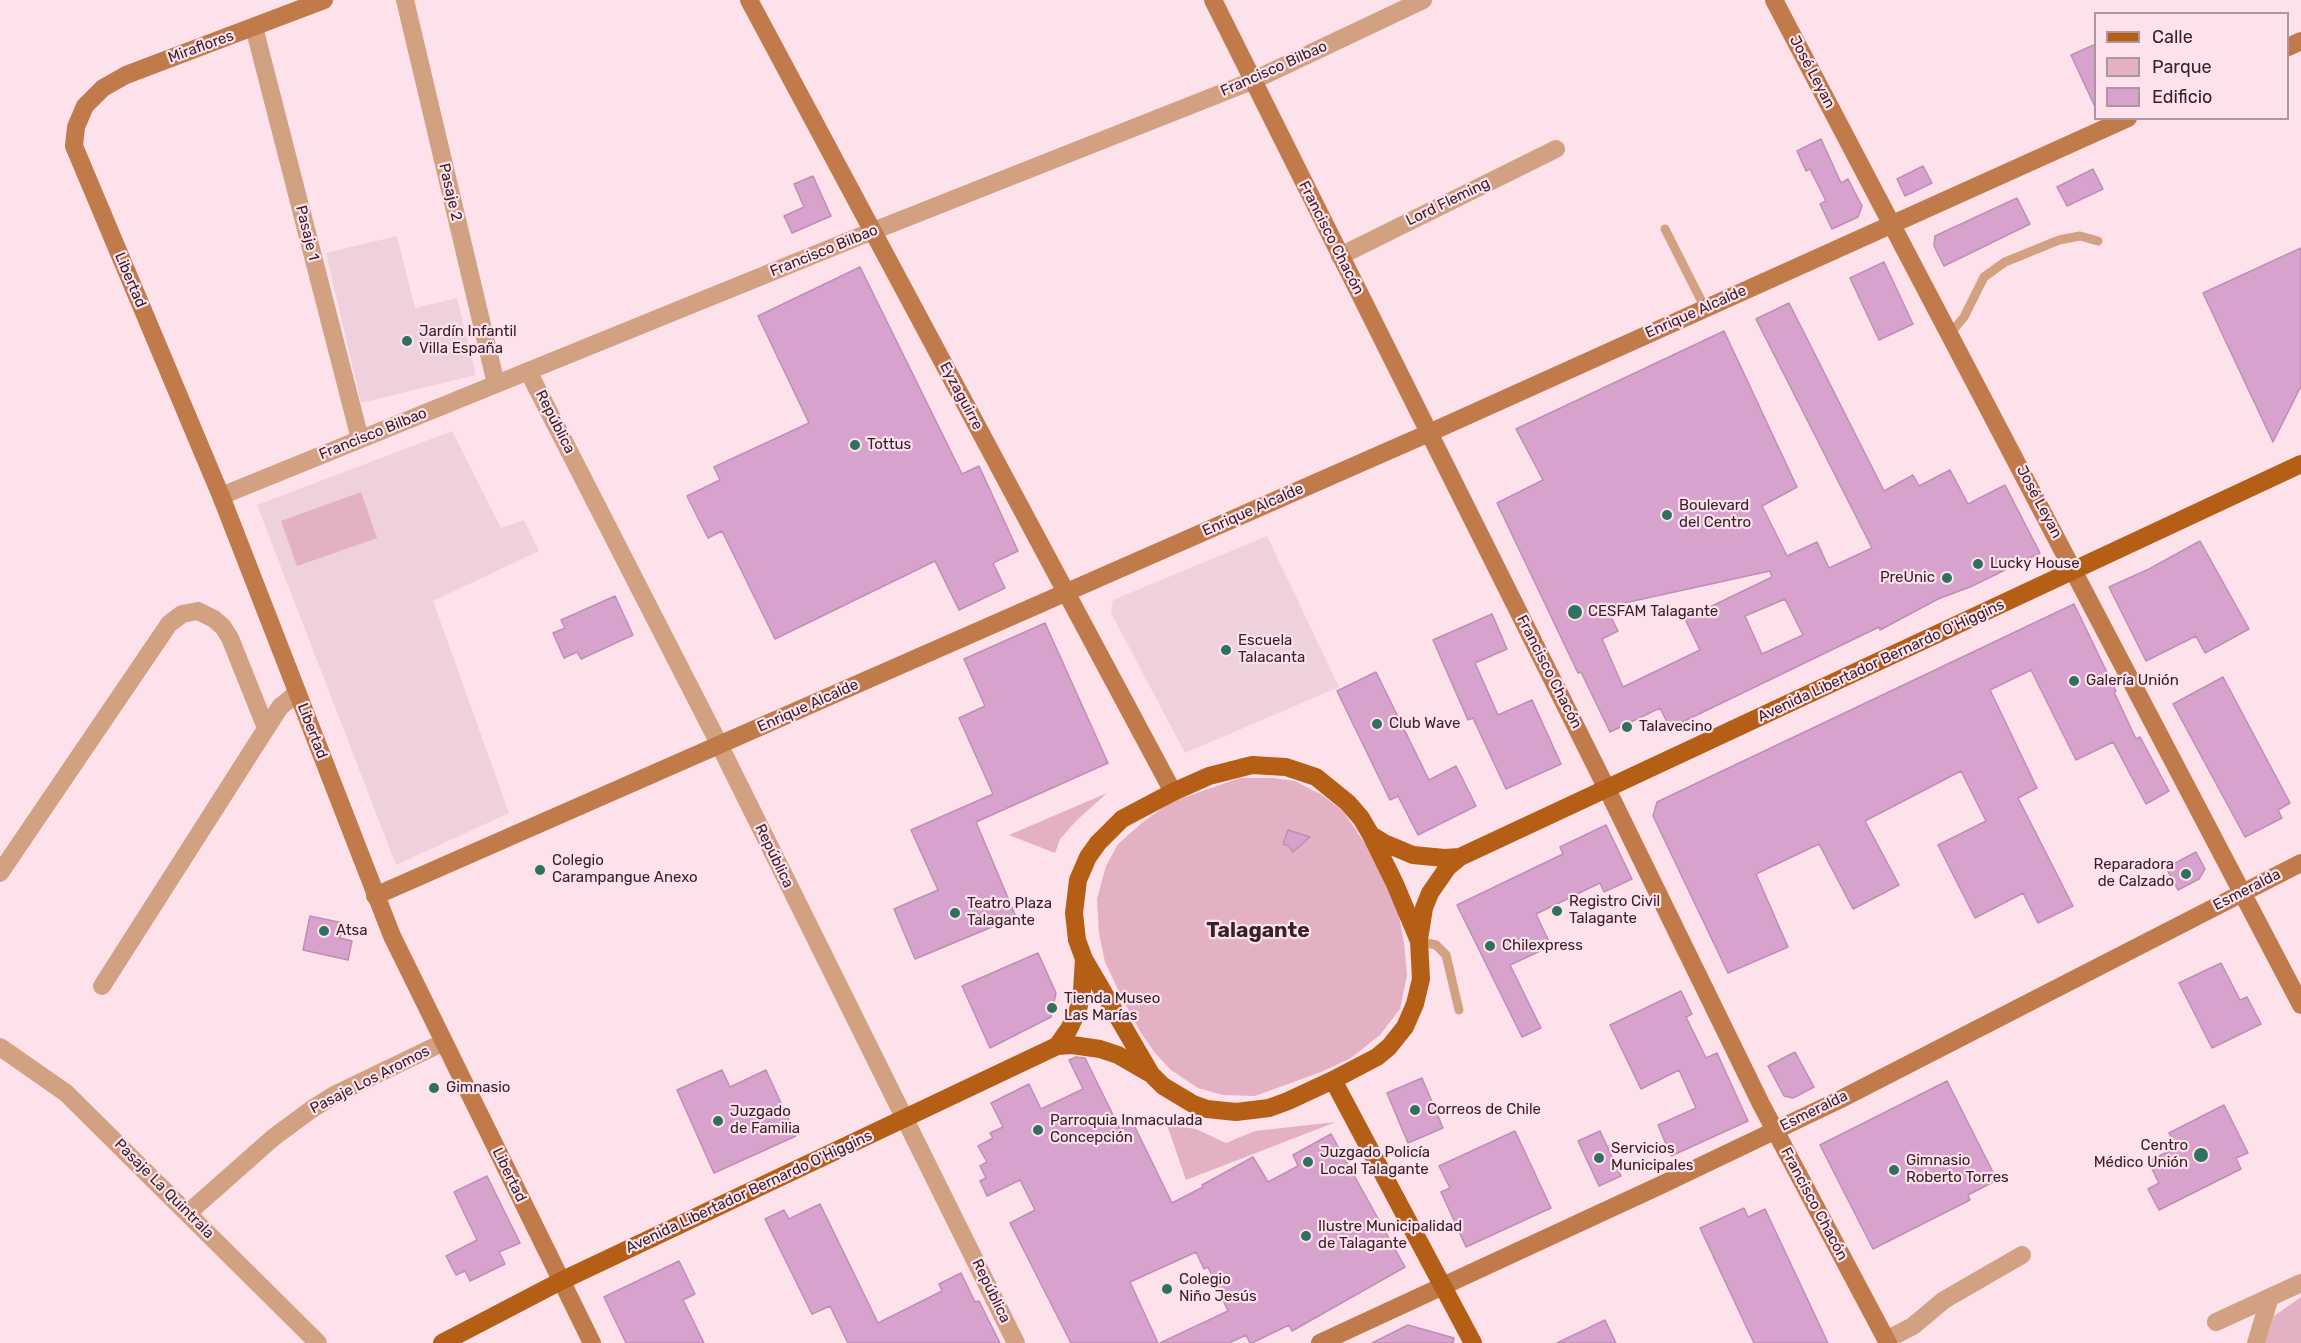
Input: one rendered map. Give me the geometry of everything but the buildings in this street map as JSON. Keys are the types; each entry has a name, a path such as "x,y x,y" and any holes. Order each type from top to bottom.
{"main road":[{"name":"Avenida Libertador Bernardo O'Higgins","path":"442,1343 561,1281 1057,1046 1071,1045 1100,1049 1126,1059 1193,1104 1236,1112 1269,1107 1333,1080 1377,1057 1389,1047 1405,1027 1415,1004 1421,979 1419,940 1424,908 1430,893 1448,867 1460,857 2075,570 2299,462"},
{"path":"1150,1074 1084,959 1077,939 1074,913 1078,880 1088,857 1098,843 1122,819 1173,792 1209,776 1239,767 1269,765 1286,767 1316,777 1348,803 1371,835 1419,940"},
{"name":"Avenida Libertador Bernardo O'Higgins","path":"1371,835 1413,855 1437,858 1460,857"},
{"path":"1057,1046 1078,1010 1084,959"},
{"path":"1333,1080 1473,1343"}],"street":[{"name":"Miraflores","path":"85,106 103,88 126,75 324,0"},
{"name":"Pasaje 2","path":"405,0 496,384"},
{"name":"Eyzaguirre","path":"749,0 1173,792"},
{"name":"Francisco Chacón","path":"1213,0 1607,789 1774,1131 1887,1341"},
{"name":"Francisco Bilbao","path":"221,496 872,232 1252,81 1423,0"},
{"name":"José Leyan","path":"1774,0 2075,570 2301,1005"},
{"name":"Pasaje 1","path":"254,27 360,439"},
{"name":"Libertad","path":"85,106 76,127 74,146 221,496 375,896 392,936 592,1343"},
{"name":"Enrique Alcalde","path":"375,896 1429,433 2124,120"},
{"name":"Lord Fleming","path":"1340,256 1556,149"},
{"name":"República","path":"528,371 719,746 1016,1343"},
{"path":"0,873 169,624 182,614 198,611 214,619 223,627 230,638 266,728"},
{"path":"102,986 266,728 280,707 297,693"},
{"name":"Esmeralda","path":"1320,1343 1774,1131 2301,863"},
{"name":"Pasaje Los Aromos","path":"188,1213 274,1137 312,1109 336,1094 444,1042"},
{"name":"Pasaje La Quintrala","path":"0,1047 66,1093 318,1343"},
{"path":"1887,1341 1913,1326 1944,1300 2022,1255"},
{"path":"2217,1322 2301,1283"},
{"path":"2256,1343 2270,1298"}],"lane":[{"path":"1665,229 1705,308"},
{"path":"1950,334 1964,317 1984,277 2005,262 2059,240 2080,236 2098,241"},
{"path":"1419,940 1436,945 1446,955 1459,1010"}],"shaded area":[{"name":"Jardín Infantil Villa España","path":"397,236 415,308 457,298 476,375 361,403 326,253"},
{"path":"452,431 501,528 524,520 539,551 433,601 509,813 396,865 257,505"},
{"name":"Escuela Talacanta","path":"1267,536 1339,687 1185,753 1111,613 1113,600"}],"green space":[{"path":"361,492 377,538 297,566 281,521"},
{"path":"1240,778 1295,781 1322,795 1343,811 1366,845 1398,911 1407,975 1400,1009 1380,1035 1351,1058 1321,1072 1255,1096 1223,1095 1198,1088 1171,1070 1155,1053 1141,1033 1105,962 1099,933 1097,899 1106,866 1118,844 1143,822 1171,802"},
{"path":"1107,793 1060,839 1055,853 1009,835"},
{"path":"1336,1122 1186,1180 1167,1125 1196,1129 1226,1143 1255,1131"},
{"path":"2301,1297 2301,1343 2265,1343 2274,1316"}],"place":[{"name":"Jardín Infantil Villa España","path":"407,341"},
{"name":"Tottus","path":"855,445"},
{"name":"Boulevard del Centro","path":"1667,515"},
{"name":"Lucky House","path":"1978,564"},
{"name":"PreUnic","path":"1947,578"},
{"name":"CESFAM Talagante","path":"1575,612"},
{"name":"Escuela Talacanta","path":"1226,650"},
{"name":"Galería Unión","path":"2074,681"},
{"name":"Club Wave","path":"1377,724"},
{"name":"Talavecino","path":"1627,727"},
{"name":"Colegio Carampangue Anexo","path":"540,870"},
{"name":"Reparadora de Calzado","path":"2186,874"},
{"name":"Registro Civil Talagante","path":"1557,911"},
{"name":"Teatro Plaza Talagante","path":"955,913"},
{"name":"Atsa","path":"324,931"},
{"name":"Chilexpress","path":"1490,946"},
{"name":"Tienda Museo Las Marías","path":"1052,1008"},
{"name":"Gimnasio","path":"434,1088"},
{"name":"Correos de Chile","path":"1415,1110"},
{"name":"Juzgado de Familia","path":"718,1121"},
{"name":"Parroquia Inmaculada Concepción","path":"1038,1130"},
{"name":"Centro Médico Unión","path":"2201,1155"},
{"name":"Servicios Municipales","path":"1599,1158"},
{"name":"Juzgado Policía Local Talagante","path":"1308,1162"},
{"name":"Gimnasio Roberto Torres","path":"1894,1170"},
{"name":"Ilustre Municipalidad de Talagante","path":"1306,1236"},
{"name":"Colegio Niño Jesús","path":"1167,1289"}],"district":[{"name":"Talagante","path":"1258,931"}]}
